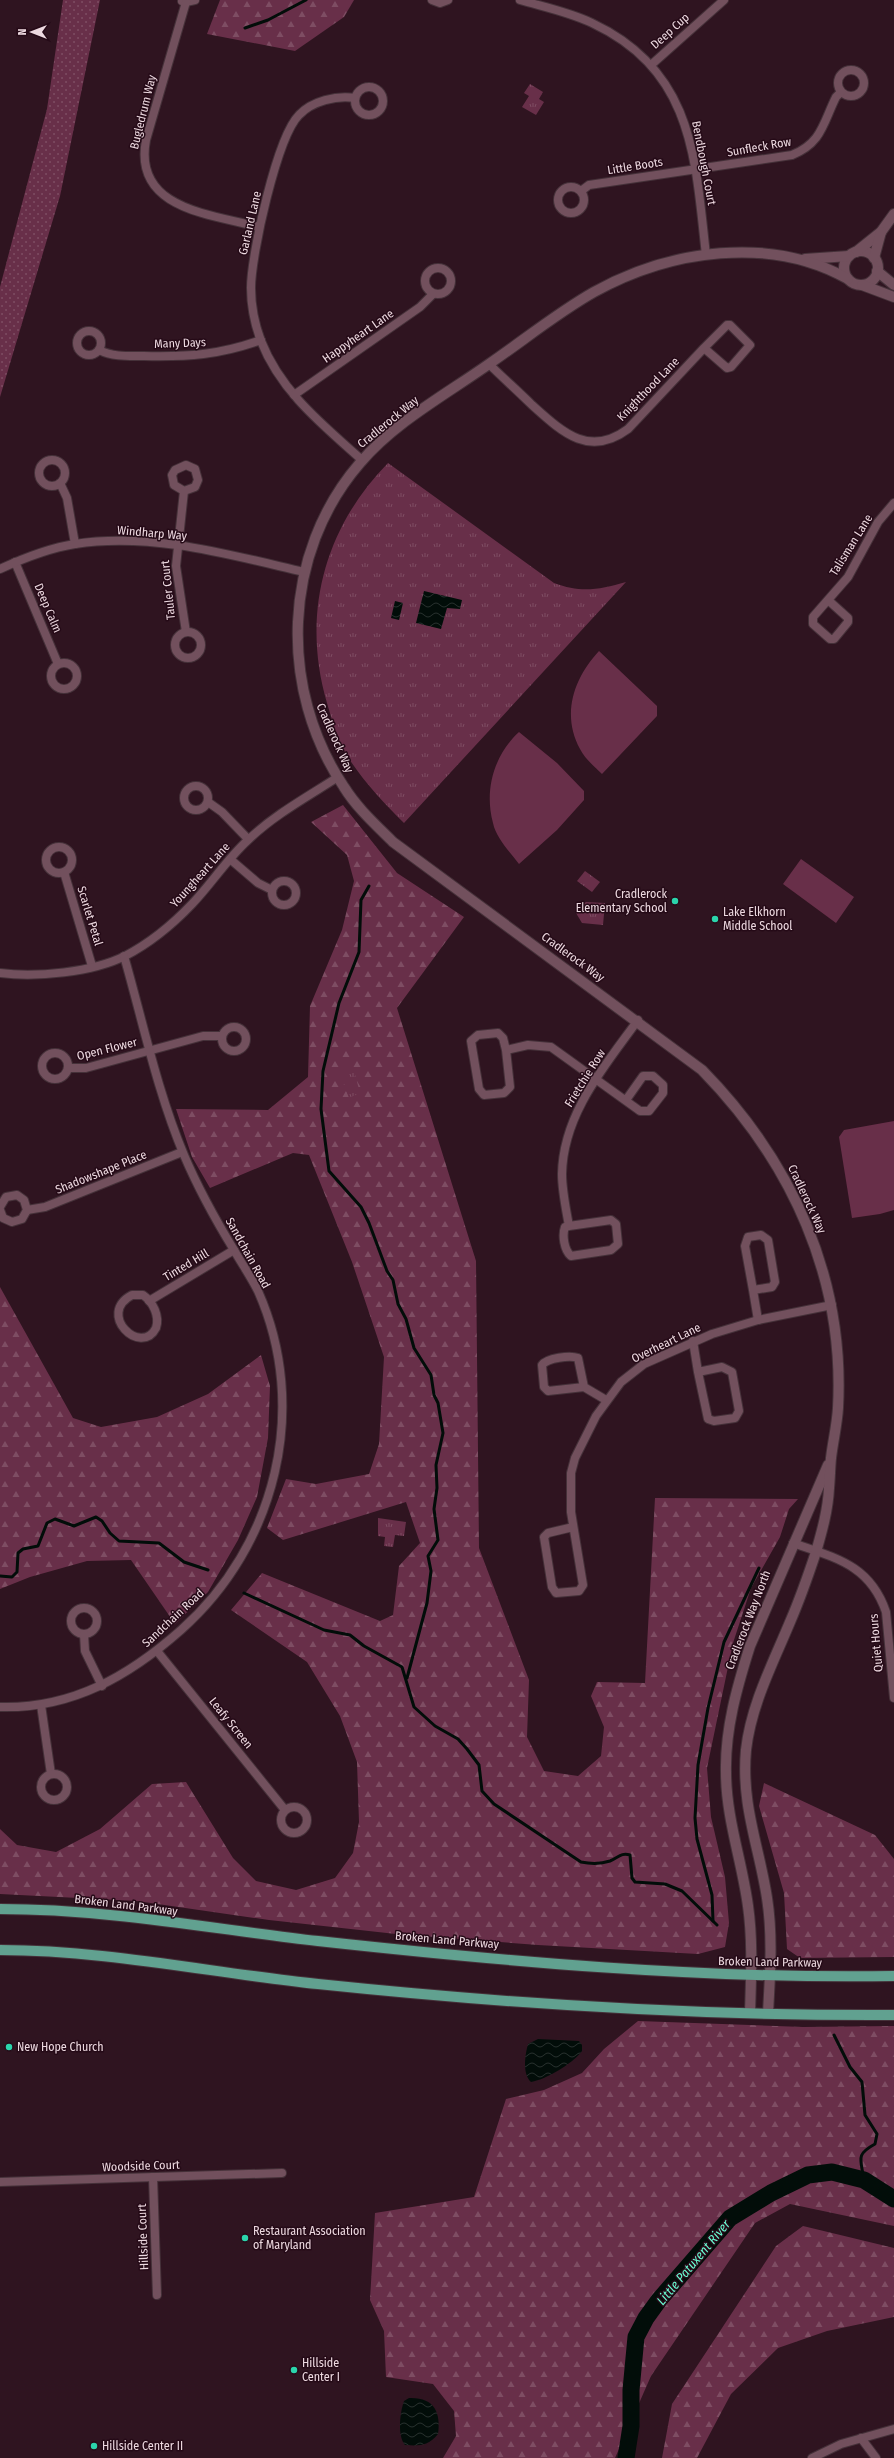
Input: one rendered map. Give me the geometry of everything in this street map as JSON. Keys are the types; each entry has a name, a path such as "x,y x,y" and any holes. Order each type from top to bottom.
{"main road":[{"name":"Broken Land Parkway","path":"0,1909 78,1911 325,1941 645,1972 751,1975 894,1976"},
{"path":"0,1950 73,1953 307,1983 452,1998 651,2010 894,2015"}],"street":[{"name":"Bugledrum Way","path":"195,0 183,1 146,140 144,150 146,169 160,193 175,204 259,227"},
{"path":"432,0 440,3 448,0"},
{"name":"Bendbough Court","path":"520,0 592,22 621,40 651,65 670,90 686,122 695,169 706,255"},
{"name":"Deep Cup","path":"651,65 724,0"},
{"name":"Sunfleck Row","path":"695,169 783,157 802,151 817,138 836,97 841,92"},
{"name":"Garland Lane","path":"355,98 341,97 315,104 306,109 292,123 284,140 259,227 251,290 254,314 261,340 281,380 304,408 362,460"},
{"name":"Little Boots","path":"581,191 589,185 695,169"},
{"path":"894,214 881,232 852,254 844,267 848,279 894,298"},
{"path":"881,232 874,258 877,271 894,285"},
{"path":"852,254 866,252 874,258"},
{"name":"Cradlerock Way","path":"832,1305 810,1234 797,1204 767,1148 742,1112 702,1070 638,1020 393,842 363,812 338,778 312,721 301,679 296,636 304,572 317,534 331,503 362,460 410,418 572,305 610,285 653,267 706,255 754,253 800,259 831,269 848,279"},
{"name":"Cradlerock Way","path":"800,259 852,254"},
{"path":"862,285 872,280 877,271"},
{"name":"Happyheart Lane","path":"294,395 420,307 433,294"},
{"name":"Knighthood Lane","path":"489,364 559,429 576,439 599,442 620,434 628,428 704,348 727,324 730,325 750,345 749,349 731,368 727,368 704,348"},
{"name":"Many Days","path":"99,350 114,356 186,357 234,349 261,340"},
{"path":"60,483 67,498 74,544"},
{"name":"Tauler Court","path":"184,491 177,546 176,576 186,632"},
{"name":"Talisman Lane","path":"828,600 848,618 848,622 834,639 830,639 813,624 812,621 828,600 848,577 878,522 894,503"},
{"name":"Windharp Way","path":"0,569 52,549 74,544 124,542 177,546 220,553 304,572"},
{"name":"Deep Calm","path":"15,562 58,664"},
{"name":"Youngheart Lane","path":"0,973 44,975 92,966 124,956 157,935 178,918 193,903 248,839 287,810 338,778"},
{"path":"208,802 222,812 248,839"},
{"path":"230,859 258,883 272,890"},
{"name":"Scarlet Petal","path":"64,872 92,966"},
{"name":"Sandchain Road","path":"0,1707 41,1705 83,1694 124,1674 157,1652 207,1604 243,1556 265,1510 279,1460 282,1395 277,1353 258,1291 197,1185 182,1152 170,1121 124,956"},
{"name":"Frietchie Row","path":"569,1226 562,1175 565,1148 575,1116 596,1078 638,1020"},
{"path":"498,1033 503,1038 506,1050 510,1087 504,1093 484,1095 479,1089 471,1041 478,1035 498,1033"},
{"name":"Open Flower","path":"68,1068 86,1068 203,1036 222,1036"},
{"path":"506,1050 528,1045 551,1047 640,1111 649,1111 663,1093 663,1084 653,1076 643,1076 626,1100"},
{"name":"Shadowshape Place","path":"0,1210 4,1218 12,1222 22,1219 27,1210 45,1207 182,1152"},
{"path":"0,1206 6,1197 17,1195 24,1200 27,1210"},
{"name":"Frietchie Row","path":"611,1220 616,1224 618,1244 611,1250 571,1256 566,1251 564,1234 565,1228 569,1226 611,1220"},
{"path":"753,1290 772,1288 775,1282 768,1240 761,1235 748,1237 744,1246 758,1320"},
{"name":"Tinted Hill","path":"149,1301 234,1250"},
{"path":"132,1295 143,1295 149,1301 158,1319 156,1328 145,1337 133,1337 120,1321 119,1307 125,1299 132,1295"},
{"name":"Overheart Lane","path":"573,1527 548,1533 544,1537 552,1587 556,1593 561,1594 578,1591 583,1585 573,1527 570,1487 575,1458 596,1416 606,1400 621,1382 644,1364 693,1341 758,1320 832,1305"},
{"name":"Cradlerock Way North","path":"768,2013 770,1975 768,1902 747,1809 746,1749 749,1728 764,1682 791,1621 816,1551 826,1515 831,1459 836,1431 838,1380 832,1305"},
{"path":"693,1341 698,1372 708,1419 714,1421 735,1418 739,1411 732,1372 722,1367 698,1372"},
{"path":"584,1387 578,1358 572,1357 544,1363 541,1369 544,1387 548,1391 584,1387 606,1400"},
{"name":"Cradlerock Way North","path":"750,2013 751,1975 748,1908 729,1813 726,1770 727,1748 735,1697 750,1646 831,1459"},
{"name":"Quiet Hours","path":"794,1543 840,1559 862,1573 882,1600 889,1626 890,1676 894,1698"},
{"path":"84,1634 85,1651 102,1686"},
{"name":"Leafy Screen","path":"157,1652 286,1810"},
{"path":"41,1705 51,1774"},
{"name":"Woodside Court","path":"0,2182 282,2173"},
{"name":"Hillside Court","path":"153,2177 157,2295"},
{"path":"812,2458 828,2450 861,2438 894,2429"},
{"path":"861,2438 876,2458"}],"green space":[{"path":"63,0 100,0 60,196 0,397 0,287 47,109"},
{"path":"220,0 354,0 344,17 295,51 207,34"},
{"path":"530,84 543,92 539,99 544,102 536,115 522,107 529,96 524,93"},
{"path":"388,463 554,583 572,588 590,589 607,587 626,582 404,823 366,782 352,764 343,748 327,703 320,670 317,638 318,606 324,574 334,544 348,516 366,488"},
{"path":"599,651 657,706 657,716 602,774 582,753 574,736 571,723 573,697 577,685 590,662"},
{"path":"519,732 557,763 584,791 584,800 557,830 519,864 497,834 493,823 490,798 493,774 497,762 510,741"},
{"path":"343,805 397,873 464,917 397,1008 476,1261 479,1548 529,1680 527,1737 544,1771 578,1776 601,1756 604,1727 591,1696 597,1682 645,1683 655,1498 798,1499 789,1509 780,1537 751,1588 733,1643 707,1768 711,1817 725,1877 729,1923 725,1947 698,1954 538,1945 396,1934 269,1920 137,1901 0,1894 0,1829 17,1845 56,1852 100,1829 152,1784 186,1782 233,1858 256,1881 296,1890 335,1878 353,1853 359,1822 357,1762 340,1716 307,1662 231,1610 262,1573 380,1621 393,1615 399,1566 420,1543 406,1502 283,1540 267,1528 286,1479 316,1484 369,1474 379,1444 384,1357 352,1262 309,1155 293,1153 210,1188 192,1157 176,1109 268,1110 308,1077 310,1006 342,930 354,881 347,855 311,822"},
{"path":"801,859 854,897 836,923 783,884"},
{"path":"585,871 600,882 592,892 577,881"},
{"path":"586,902 605,903 603,925 582,923 576,913 576,909"},
{"path":"353,1067 360,1093 349,1098 339,1072"},
{"path":"894,1121 894,1210 880,1214 852,1218 839,1137 844,1130"},
{"path":"0,1287 73,1418 101,1427 157,1417 208,1394 261,1355 270,1386 268,1438 257,1497 238,1540 208,1592 175,1624 131,1560 87,1561 30,1577 0,1589"},
{"path":"378,1518 406,1522 404,1536 395,1535 393,1547 384,1546 385,1537 378,1536"},
{"path":"764,1783 875,1835 894,1859 894,1957 800,1958 787,1949 784,1893 759,1806"},
{"path":"638,2021 803,2027 894,2026 894,2226 790,2204 755,2223 651,2376 615,2458 443,2458 456,2436 454,2411 433,2384 386,2377 384,2331 370,2300 375,2213 474,2197 506,2099 544,2090 582,2073 604,2049"},
{"path":"803,2226 894,2248 894,2317 827,2331 778,2348 731,2394 697,2458 662,2458 672,2404 776,2246"}],"water":[{"path":"424,591 462,600 460,609 447,608 441,629 416,623"},
{"path":"395,601 403,603 399,620 391,618"},
{"path":"538,2039 579,2041 582,2045 582,2051 572,2061 559,2070 544,2078 531,2082 528,2079 525,2069 526,2053 528,2044"},
{"path":"409,2398 418,2398 430,2403 437,2413 439,2426 438,2434 427,2443 405,2445 402,2441 400,2430 401,2411 404,2401"}],"waterway":[{"path":"245,28 268,20 306,0"},
{"path":"369,886 361,900 359,952 339,1003 323,1071 321,1109 329,1171 361,1207 369,1223 387,1271 393,1280 398,1304 406,1319 414,1348 431,1375 443,1433 436,1465 437,1488 434,1509 438,1540 428,1556 431,1571 427,1603 407,1678"},
{"path":"0,1576 12,1577 17,1572 18,1553 23,1549 38,1546 47,1523 55,1519 74,1526 96,1517 102,1521 110,1533 119,1541 159,1543 184,1562 208,1570"},
{"path":"713,1921 712,1895 697,1839 695,1818 698,1765 708,1708 724,1642 759,1568"},
{"path":"244,1593 324,1630 350,1635 364,1646 402,1667 414,1707 435,1726 458,1739 467,1749 479,1765 482,1791 494,1804 581,1862 603,1863 622,1855 630,1855 632,1878 635,1882 665,1884 682,1891 717,1925"},
{"path":"834,2035 850,2067 862,2082 865,2115 877,2134 875,2144 864,2151 861,2158 864,2180"},
{"name":"Little Patuxent River","path":"626,2458 631,2426 631,2390 636,2337 646,2318 659,2300 730,2218 771,2193 808,2175 832,2172 864,2180 894,2199"}],"place":[{"name":"Cradlerock Elementary School","path":"675,901"},
{"name":"Lake Elkhorn Middle School","path":"715,919"},
{"name":"New Hope Church","path":"9,2047"},
{"name":"Restaurant Association of Maryland","path":"245,2238"},
{"name":"Hillside Center I","path":"294,2370"},
{"name":"Hillside Center II","path":"94,2446"}]}
